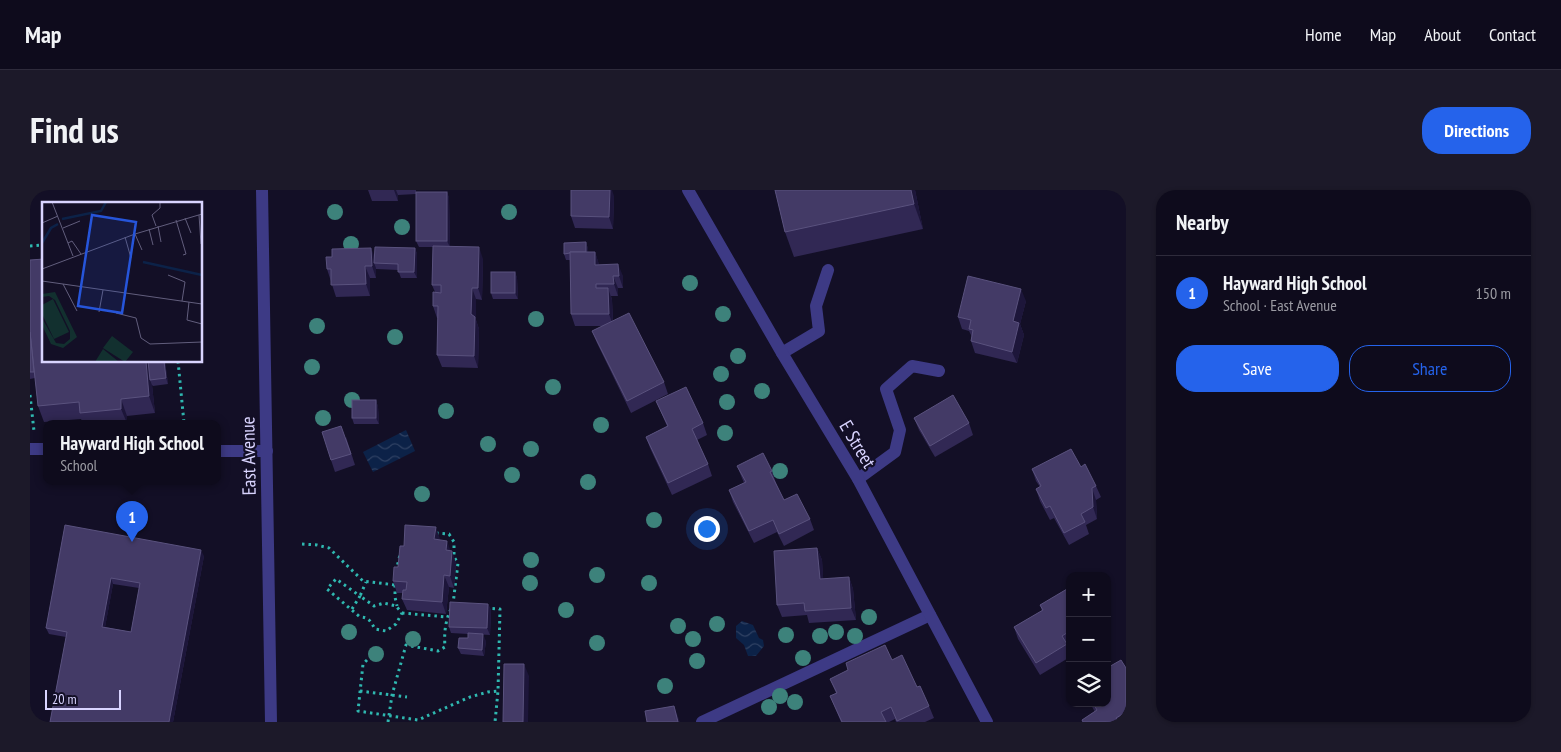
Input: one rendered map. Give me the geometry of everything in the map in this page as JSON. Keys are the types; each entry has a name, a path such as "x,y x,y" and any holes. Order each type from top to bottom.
{"street":[{"name":"East Avenue","path":"262,190 272,722"},
{"name":"E Street","path":"688,190 782,353 858,479 987,722"},
{"path":"782,353 819,331 816,306 828,270"},
{"path":"858,479 895,452 900,430 886,389 912,366 938,371"},
{"path":"221,451 266,451"},
{"path":"702,722 930,615"}],"path":[{"path":"178,362 184,420"},
{"path":"30,395 32,443"},
{"path":"388,722 392,695 406,645 438,651 445,647 444,637 447,617 453,605 458,563 454,558 454,542 449,534 432,533"},
{"path":"302,544 329,548 363,581 395,585"},
{"path":"396,606 396,569 401,551"},
{"path":"402,613 396,624 386,632 375,630 366,617 360,617 327,590 336,579 374,606 384,603 396,606 402,613 447,617"},
{"path":"352,609 366,582"},
{"path":"453,605 462,606"},
{"path":"481,607 500,609 498,691 495,722"},
{"path":"367,660 363,664 358,711 412,721 470,697 498,691"},
{"path":"360,691 407,696"}],"water":[{"path":"406,430 415,451 373,472 363,452"},
{"path":"742,621 753,625 759,638 763,640 764,646 756,656 748,656 744,645 736,638 736,626"}],"building":[{"path":"571,190 610,190 609,217 571,216"},
{"path":"775,190 911,190 914,204 785,232"},
{"path":"416,192 447,192 447,241 416,241"},
{"path":"586,242 586,252 564,254 564,243"},
{"path":"433,246 479,247 478,288 472,288 471,314 475,317 474,356 437,355 438,306 433,306 433,292 441,293 441,285 432,285"},
{"path":"375,247 415,248 414,272 398,272 398,264 374,263"},
{"path":"371,248 372,266 365,266 366,284 331,285 331,269 327,269 326,257 332,257 332,249"},
{"path":"570,252 595,252 595,265 618,264 619,276 613,276 614,284 596,284 596,288 608,288 609,314 571,314"},
{"path":"42,259 42,362 146,362 149,396 121,399 121,409 80,413 79,402 38,406 30,332 30,260"},
{"path":"491,272 515,272 515,293 491,293"},
{"path":"968,276 1021,289 1013,321 1019,323 1012,352 971,341 973,330 969,329 971,320 958,317"},
{"path":"629,313 664,382 627,401 592,331"},
{"path":"30,332 34,372 30,372"},
{"path":"148,362 164,362 166,378 150,380"},
{"path":"686,387 703,423 692,429 708,464 668,483 646,437 668,426 656,401"},
{"path":"953,395 969,423 930,446 914,418"},
{"path":"352,400 376,400 376,418 352,418"},
{"path":"341,426 351,454 331,460 322,432"},
{"path":"1071,449 1081,467 1085,464 1096,486 1092,488 1093,507 1081,514 1085,522 1064,533 1050,506 1046,508 1036,489 1041,486 1032,469"},
{"path":"763,453 784,500 797,494 810,519 779,534 773,520 749,531 729,490 746,482 737,466"},
{"path":"65,525 201,550 169,722 50,722 67,632 46,628","holes":["111,578 140,583 131,632 102,627"]},
{"path":"405,525 436,527 434,539 447,541 446,550 452,551 450,576 444,575 442,602 402,599 403,590 406,590 407,582 393,581 394,567 398,567 400,546 404,546"},
{"path":"817,548 820,579 849,577 851,608 805,611 804,603 777,605 774,551"},
{"path":"1066,590 1066,634 1062,636 1066,645 1036,663 1014,627 1043,610 1040,605"},
{"path":"450,602 488,604 487,628 449,627"},
{"path":"468,633 483,634 482,650 458,648 459,638 468,638"},
{"path":"885,645 892,660 902,655 917,687 920,686 929,706 897,721 891,707 881,712 886,722 842,722 830,696 837,693 830,679 848,670 846,663"},
{"path":"1121,660 1126,668 1126,712 1116,718 1118,722 1083,722 1082,720 1097,710 1095,707 1111,707 1111,666"},
{"path":"504,664 524,664 523,722 503,722"},
{"path":"674,706 678,722 647,722 645,711"}],"place":[{"name":"Hayward High School","path":"132,542"}]}
